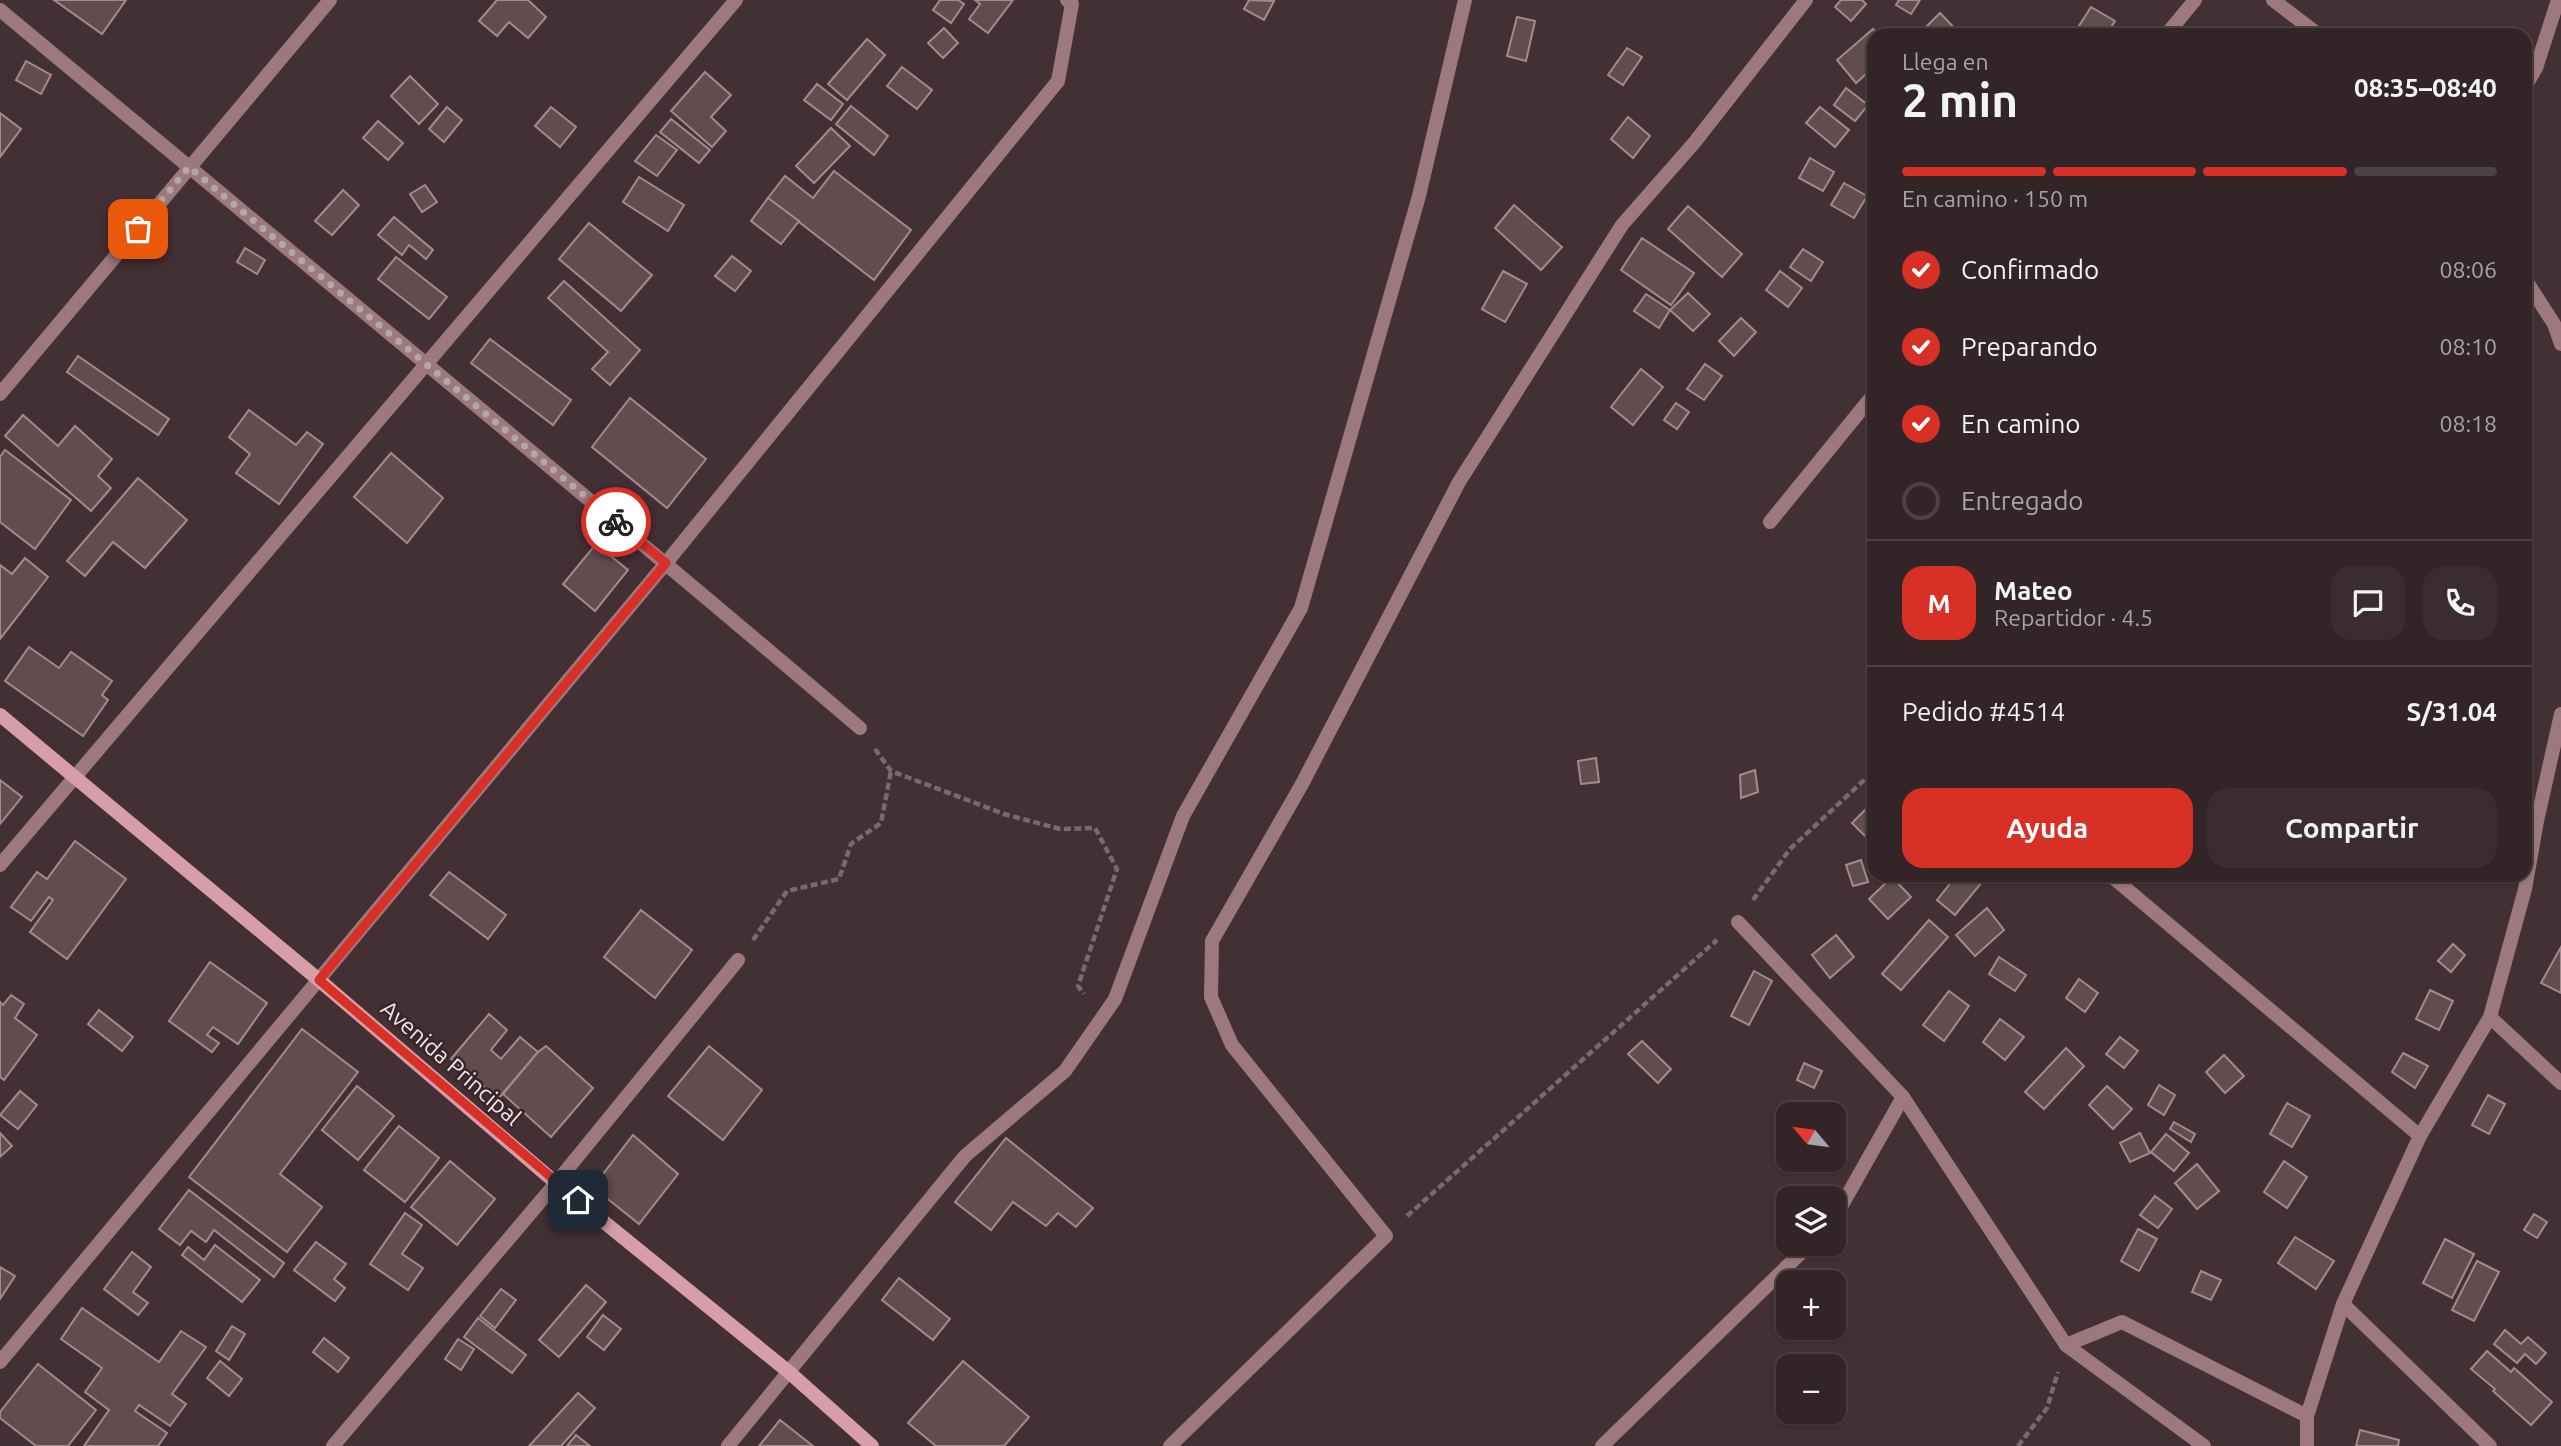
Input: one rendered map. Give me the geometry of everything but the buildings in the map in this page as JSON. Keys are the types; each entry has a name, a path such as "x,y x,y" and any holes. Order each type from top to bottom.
{"street":[{"path":"0,394 330,0"},
{"path":"0,865 736,0"},
{"path":"0,1362 666,563 1058,81 1072,4 1067,0"},
{"path":"729,1446 965,1156 1065,1071 1115,999 1183,816 1301,608 1419,196 1465,0"},
{"path":"1170,1446 1386,1236 1232,1045 1211,998 1212,941 1303,784 1459,482 1622,225 1693,143 1806,0"},
{"path":"2172,28 2194,0"},
{"path":"2273,0 2310,28"},
{"path":"2532,75 2558,0"},
{"path":"0,9 666,563 860,728"},
{"path":"2532,290 2554,324 2561,344"},
{"path":"1770,522 1867,403"},
{"path":"2532,849 2561,714"},
{"name":"Avenida Principal","path":"0,715 319,980 556,1183 790,1373 872,1446"},
{"path":"2532,817 2537,821"},
{"path":"2118,882 2420,1136"},
{"path":"2307,1446 2307,1416 2343,1304 2420,1136 2490,1017 2526,882"},
{"path":"1738,922 1903,1097 2066,1345 2204,1446"},
{"path":"333,1446 556,1183 738,960"},
{"path":"2490,1017 2561,1083"},
{"path":"1846,1198 1903,1097"},
{"path":"1602,1446 1798,1256"},
{"path":"2343,1304 2490,1446"},
{"path":"2066,1345 2122,1321 2307,1416"}],"path":[{"path":"860,728 891,771 1015,817 1060,830 1095,828 1117,869 1078,986 1101,1020"},
{"path":"738,960 787,891 839,879 851,844 881,823 891,771"},
{"path":"1386,1236 1738,922 1790,849 1867,778"},
{"path":"2018,1446 2047,1408 2066,1345"}],"way so far":[{"path":"138,229 189,167 616,522"}],"route":[{"path":"578,1200 319,980 666,563 616,522"}]}
